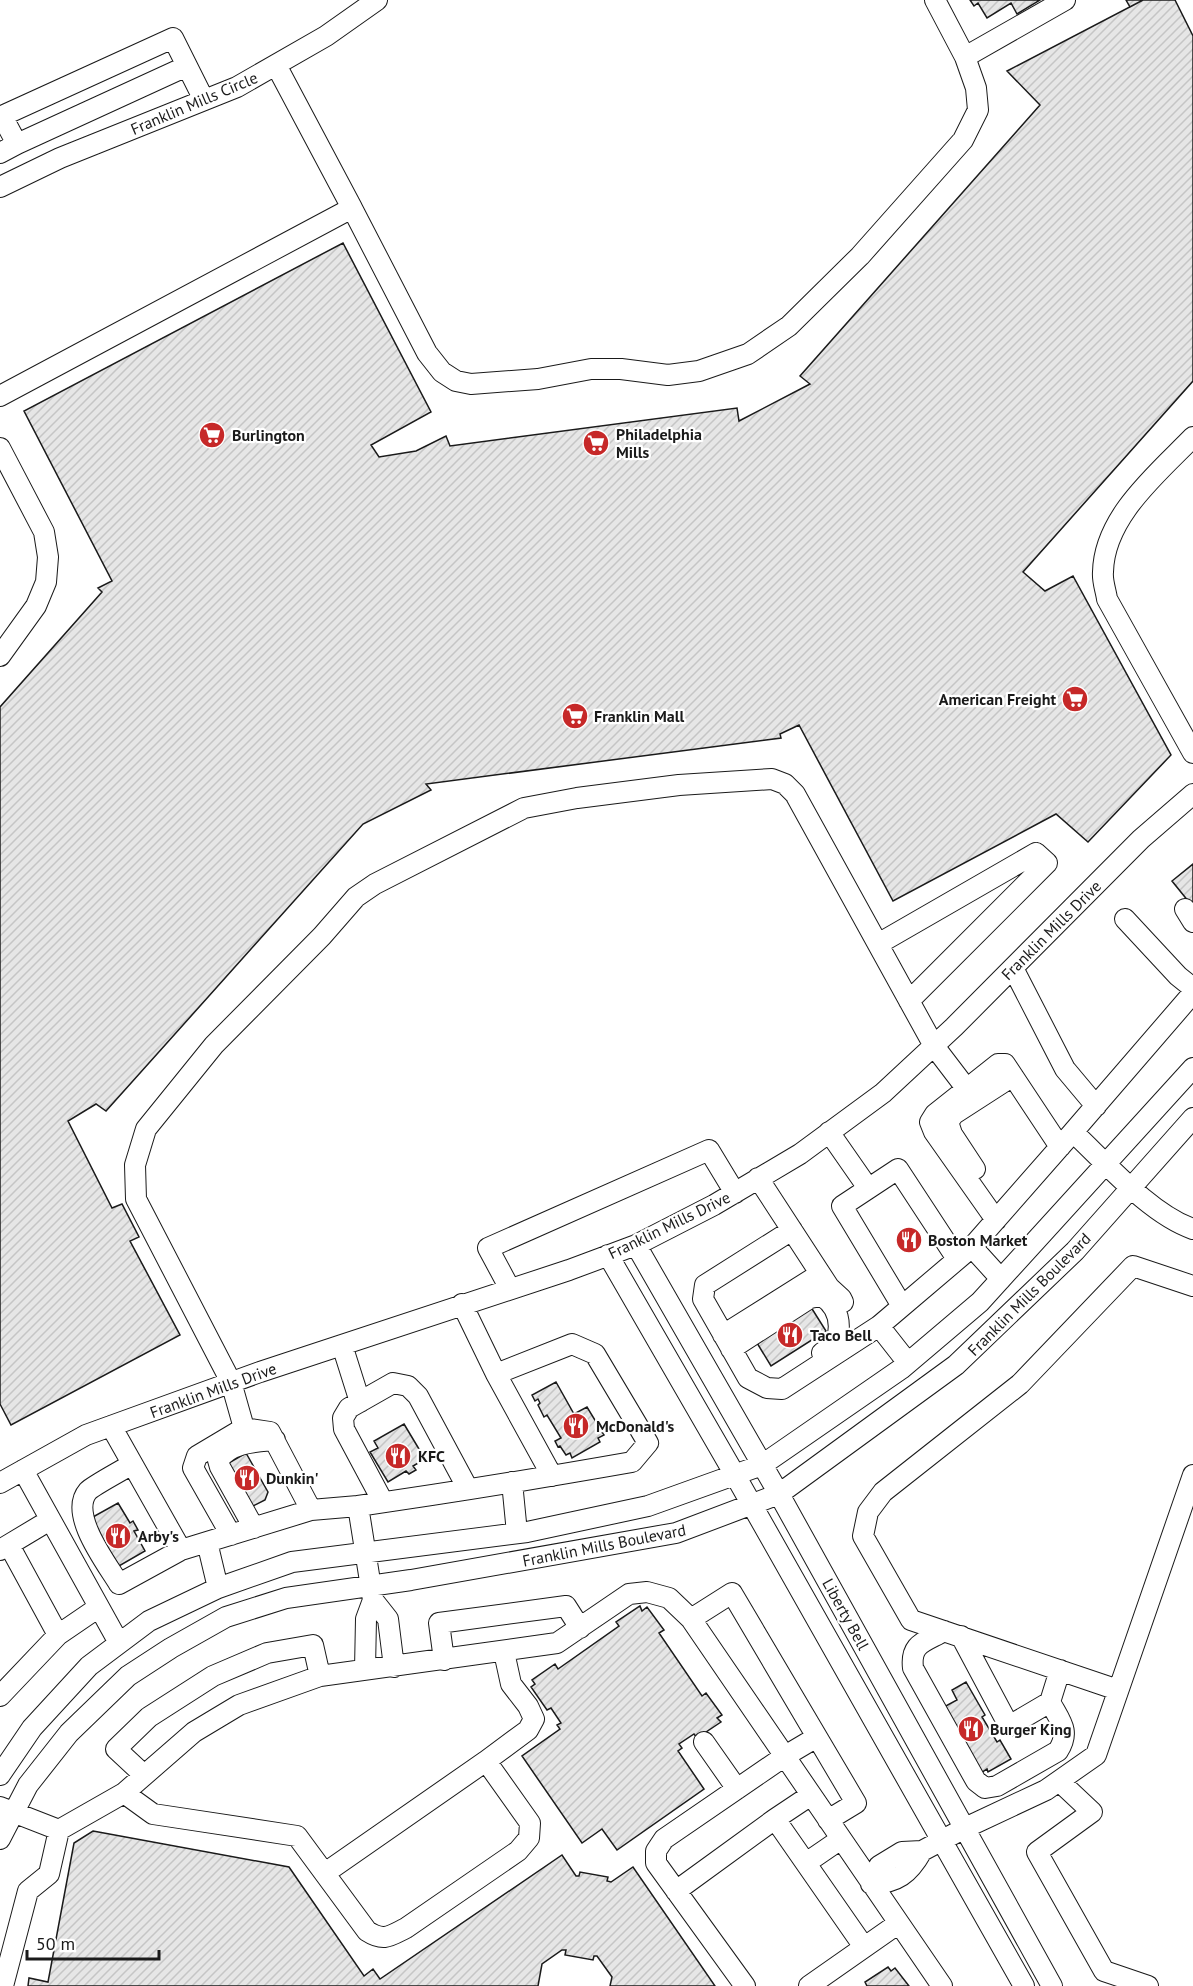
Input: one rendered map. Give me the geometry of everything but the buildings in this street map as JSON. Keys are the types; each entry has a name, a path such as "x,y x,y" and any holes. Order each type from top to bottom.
{"street":[{"name":"Franklin Mills Circle","path":"0,187 60,158 237,87 326,36 377,0"},
{"path":"276,65 427,353 442,372 456,381 471,384 526,380 591,369 621,369 668,375 699,371 748,354 789,326 860,256 963,140 978,110 976,88 965,57 936,0"},
{"path":"965,57 1065,0"},
{"path":"187,66 9,149 2,116 173,38 187,66 204,100"},
{"path":"0,396 352,208"},
{"path":"1193,437 1129,505 1114,525 1105,551 1102,574 1107,599 1193,753"},
{"path":"0,448 44,532 48,557 46,582 36,606 0,656"},
{"path":"244,1428 231,1383 136,1199 135,1165 146,1129 214,1045 322,936 356,897 375,884 524,808 578,798 679,785 772,779 785,784 795,794 934,1046 966,1088"},
{"name":"Franklin Mills Drive","path":"0,1483 86,1435 231,1383 608,1256 636,1245 735,1193 800,1154 883,1093 1013,969 1141,839 1193,794"},
{"path":"878,944 1036,853 1047,863 909,1000"},
{"path":"1125,919 1178,976 1193,988"},
{"path":"1013,969 1065,1069 1096,1106"},
{"path":"792,1230 705,1285 702,1299 748,1378 767,1389 782,1389 879,1326 965,1253 1067,1140 1193,993"},
{"path":"999,1216 934,1132 930,1122 935,1114 966,1088 998,1064 1005,1064 1067,1140 1107,1164 1147,1202 1182,1226 1193,1229"},
{"name":"Franklin Mills Boulevard","path":"0,1774 32,1728 89,1666 149,1621 218,1588 292,1562 517,1533 648,1506 762,1465 908,1363 980,1302 1193,1068"},
{"path":"999,1216 952,1134 948,1122 954,1114 1013,1076"},
{"name":"Franklin Mills Boulevard","path":"0,1839 6,1810 69,1733 128,1676 171,1647 226,1617 286,1598 372,1593 676,1533 778,1494 956,1365 1075,1251 1193,1118"},
{"path":"830,1132 868,1188"},
{"path":"510,1289 488,1248 709,1149 735,1193"},
{"path":"902,1306 842,1206 898,1168 965,1253 1001,1279"},
{"path":"758,1178 829,1287 842,1298 847,1319 860,1338"},
{"name":"Liberty Bell","path":"636,1245 762,1465 1052,1986"},
{"name":"Liberty Bell","path":"608,1256 1024,1986"},
{"path":"1119,1690 911,1620 863,1536 868,1512 883,1492 1020,1384 1133,1266 1193,1286"},
{"path":"727,1342 820,1274"},
{"path":"727,1342 810,1298 822,1296 831,1302 840,1330 836,1343 767,1389"},
{"path":"462,1304 496,1374 552,1476"},
{"path":"879,1326 908,1363"},
{"path":"132,1464 88,1491 83,1502 82,1516 85,1523 119,1584 181,1550 311,1510 358,1506 632,1462 648,1443 595,1354 572,1344 496,1374"},
{"path":"342,1345 360,1402"},
{"path":"383,1502 344,1429 343,1418 349,1408 393,1383 408,1386 418,1396 468,1489"},
{"path":"111,1426 181,1550"},
{"path":"231,1534 193,1468 197,1456 244,1428 270,1432 311,1510"},
{"path":"254,1528 218,1460 222,1455 241,1444 274,1440"},
{"path":"23,1470 119,1643"},
{"path":"871,1884 889,1883 913,1868 922,1851 1046,1790 1096,1755 1193,1475"},
{"path":"512,1482 517,1533"},
{"path":"358,1506 372,1593 366,1619 365,1670"},
{"path":"50,1520 4,1547 58,1635"},
{"path":"207,1542 218,1588"},
{"path":"3,1986 28,1891 49,1875 59,1830 124,1793 194,1732 239,1705 320,1676 557,1643 629,1594 647,1592 669,1598 691,1619 942,1986"},
{"path":"372,1593 388,1619 394,1666"},
{"path":"691,1619 732,1593 856,1803 828,1820"},
{"path":"444,1660 439,1623 566,1606 580,1628"},
{"path":"0,1696 58,1635 99,1607"},
{"path":"952,1633 1009,1726 1050,1702 1060,1670"},
{"path":"952,1633 917,1646 912,1655 913,1668 976,1781 985,1788 997,1786 1058,1751 1064,1742 1065,1730 1050,1702"},
{"path":"144,1775 116,1749 149,1717 213,1676 267,1653 313,1645 320,1676"},
{"path":"325,1873 528,1730 534,1719 528,1706 511,1684 504,1652"},
{"path":"745,1986 656,1863 656,1851 664,1839 785,1756 817,1737"},
{"path":"704,1742 737,1789"},
{"path":"124,1793 153,1814 297,1836 367,1931 377,1937 388,1937 406,1928 519,1851 529,1838 530,1822 486,1761"},
{"path":"0,1774 28,1785"},
{"path":"1059,1781 1092,1812 1037,1852 1104,1971 1148,1986"},
{"path":"676,1891 811,1795"},
{"path":"6,1810 59,1830"},
{"path":"775,1819 864,1947"},
{"path":"806,1863 841,1839"},
{"path":"809,1986 899,1923"}],"place":[{"name":"Burlington","path":"212,435"},
{"name":"Philadelphia Mills","path":"596,443"},
{"name":"American Freight","path":"1075,699"},
{"name":"Franklin Mall","path":"575,716"},
{"name":"Boston Market","path":"909,1240"},
{"name":"Taco Bell","path":"790,1335"},
{"name":"McDonald's","path":"576,1426"},
{"name":"KFC","path":"398,1456"},
{"name":"Dunkin'","path":"247,1478"},
{"name":"Arby's","path":"118,1536"},
{"name":"Burger King","path":"971,1729"}]}
